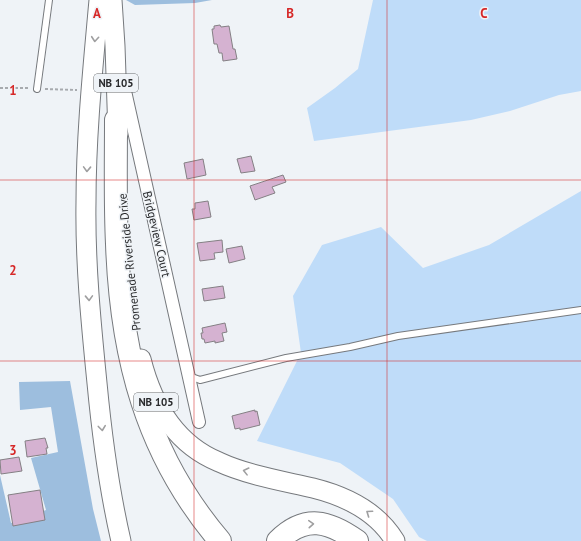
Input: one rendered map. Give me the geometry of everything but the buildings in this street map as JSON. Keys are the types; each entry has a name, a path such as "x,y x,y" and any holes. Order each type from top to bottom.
{"highway":[{"path":"116,120 116,243 121,302 133,372 153,433 171,471 190,502 220,541"},
{"path":"278,541 291,530 307,523 324,523 343,531 357,541"}],"main road":[{"name":"NB 105","path":"99,0 90,97 86,202 90,313 102,430 115,516 121,541"},
{"name":"Promenade Riverside Drive","path":"112,0 115,46 116,120 130,295 138,347 144,372 154,398 165,418 180,436 198,450 218,462 236,469 326,492 350,500 373,516 391,534 395,541"}],"street":[{"name":"Bridgeview Court","path":"115,46 199,422"}],"lane":[{"path":"37,88 49,0"},
{"path":"189,376 200,380 286,358 350,347 398,336 581,310"}],"shaded area":[{"path":"126,0 212,0 195,3 135,5"},
{"path":"373,0 581,0 581,91 559,95 510,111 471,120 314,141 307,108 358,69"},
{"path":"581,191 581,541 427,541 419,537 393,499 340,463 257,441 301,353 293,296 322,245 381,227 423,268 489,245"},
{"path":"70,381 93,509 101,541 0,541 0,475 11,523 46,510 31,458 58,452 51,407 20,410 19,382"}]}
